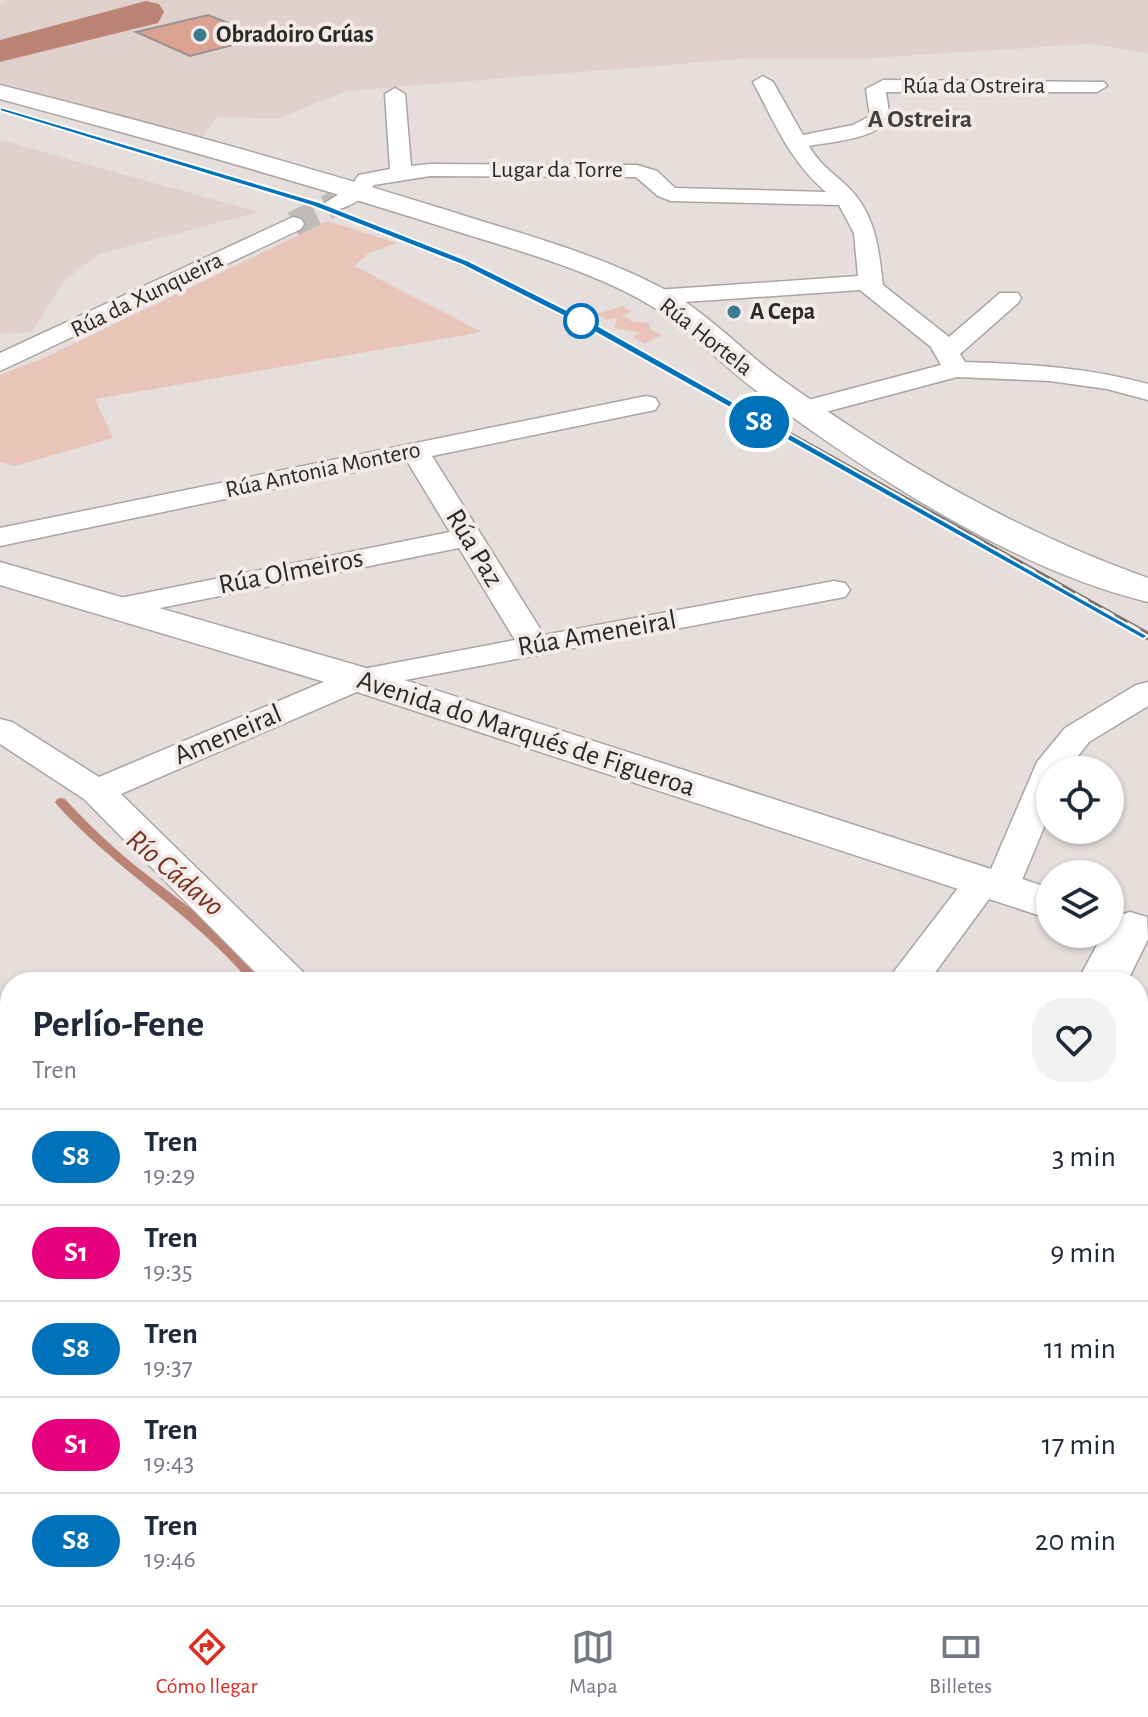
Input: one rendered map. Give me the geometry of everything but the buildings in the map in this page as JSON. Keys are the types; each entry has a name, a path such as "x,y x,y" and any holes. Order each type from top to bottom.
{"street":[{"path":"763,82 810,167 847,199 865,233 868,282 880,297 952,360"},
{"name":"Rúa da Ostreira","path":"794,143 859,130 880,119 876,89 883,86 1097,86"},
{"name":"Rúa Hortela","path":"0,92 223,151 347,198 591,268 656,297 803,410 921,489 990,527 1085,570 1148,591"},
{"path":"347,198 367,180 401,174 395,94"},
{"name":"Lugar da Torre","path":"401,174 430,170 637,171 655,178 662,190 671,194 847,199"},
{"name":"Rúa da Xunqueira","path":"0,363 293,224"},
{"path":"656,297 868,282"},
{"path":"952,360 1009,298"},
{"path":"803,410 952,360 1109,381 1148,392"},
{"name":"Rúa Antonia Montero","path":"0,537 646,404"},
{"name":"Rúa Paz","path":"415,451 534,645"},
{"name":"Rúa Olmeiros","path":"115,608 467,537"},
{"name":"Avenida do Marqués de Figueroa","path":"0,573 359,679 1036,900"},
{"name":"Rúa Ameneiral","path":"359,679 834,590"},
{"name":"Ameneiral","path":"97,791 359,679"},
{"path":"915,972 991,887 1049,770 1077,735 1148,692"},
{"path":"0,729 97,791 279,972"},
{"path":"1107,972 1129,928"}],"shaded area":[{"path":"4,0 1148,0 1148,53 1088,44 855,59 743,59 357,90 347,91 276,119 216,117 202,137 0,83 0,4"},
{"path":"0,140 259,212 99,254 65,280 32,332 0,334"},
{"path":"328,221 397,243 369,253 354,266 482,332 95,399 113,438 15,466 0,462 0,375 44,358"},
{"path":"623,306 631,312 621,316 630,321 649,323 651,330 662,335 645,344 633,337 640,333 614,328 617,318 607,320 597,314"}],"waterway":[{"path":"0,51 145,15 146,12"},
{"name":"Río Cádavo","path":"61,802 83,827 212,934 249,972"}],"tunnel":[{"path":"293,224 336,203"}],"railway":[{"path":"0,109 283,194"},
{"path":"276,192 410,240 475,269 603,333 790,436"},
{"path":"786,434 1148,636"}],"train":[{"name":"S8","path":"0,109 259,185 388,230 465,263 591,326 823,458 1148,636"}],"place":[{"name":"Obradoiro Grúas","path":"200,35"},
{"name":"A Cepa","path":"734,312"}],"district":[{"name":"A Ostreira","path":"920,119"}]}
